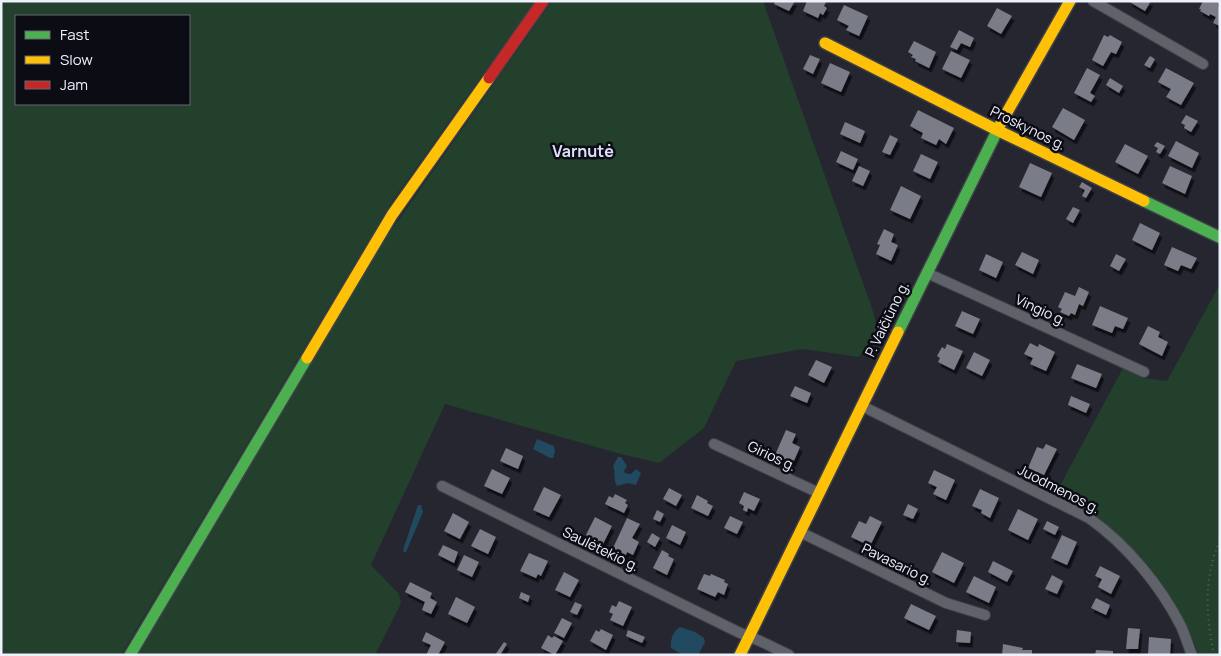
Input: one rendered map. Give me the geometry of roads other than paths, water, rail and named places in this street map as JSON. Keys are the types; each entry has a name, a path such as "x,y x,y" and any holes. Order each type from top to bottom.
{"street":[{"path":"130,655 392,215 543,1"},
{"name":"P. Vaičiūno g.","path":"740,655 997,130 1070,1"},
{"path":"1093,1 1203,64"},
{"name":"Proskynos g.","path":"825,43 997,130 1219,237"},
{"name":"Vingio g.","path":"927,272 1144,372"},
{"name":"Juodmenos g.","path":"862,406 1089,518 1106,530 1143,569 1156,587 1181,626 1192,655"},
{"name":"Girios g.","path":"714,444 819,493"},
{"name":"Saulėtekio g.","path":"442,486 789,655"},
{"name":"Pavasario g.","path":"800,532 946,603 985,615"}],"water":[{"path":"537,439 554,446 553,458 533,449"},
{"path":"618,457 621,457 627,466 624,471 625,473 631,474 636,469 641,473 636,485 628,483 617,486 613,466"},
{"path":"418,505 421,505 423,512 406,552 404,552 403,550"},
{"path":"680,627 695,632 704,638 705,642 698,655 683,655 671,648 672,636"}],"district":[{"name":"Varnutė","path":"583,151"}]}
